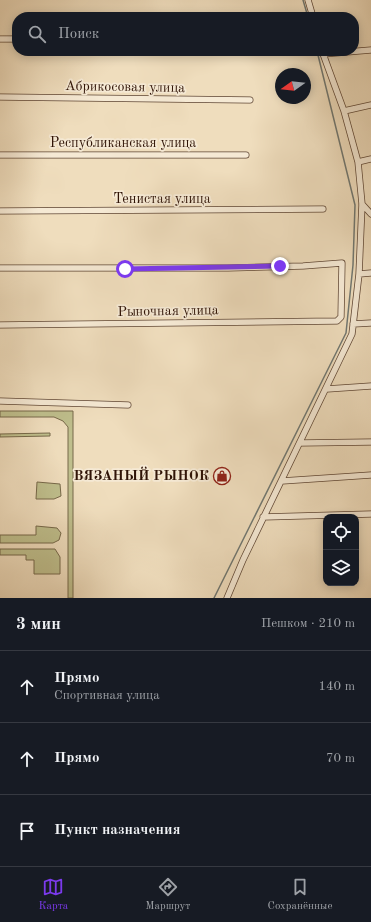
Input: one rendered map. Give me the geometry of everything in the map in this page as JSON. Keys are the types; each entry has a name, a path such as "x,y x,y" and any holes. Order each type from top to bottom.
{"street":[{"path":"308,0 311,12"},
{"path":"0,39 12,39"},
{"path":"359,51 371,50"},
{"path":"227,598 264,517 327,389 352,334 359,274 362,204 358,162 344,111 323,56"},
{"name":"Абрикосовая улица","path":"0,97 250,100"},
{"path":"344,111 371,105"},
{"name":"Республиканская улица","path":"0,155 246,155"},
{"path":"358,162 371,159"},
{"path":"362,204 371,214"},
{"name":"Тенистая улица","path":"0,211 323,209"},
{"name":"Рыночная улица","path":"0,268 228,268 302,266 342,262 341,317 337,321 0,325"},
{"path":"359,274 371,273"},
{"path":"353,324 371,324"},
{"path":"327,389 371,386"},
{"path":"0,402 128,405"},
{"path":"301,443 371,442"},
{"path":"282,481 371,475"},
{"path":"264,517 371,514"}],"green space":[{"path":"0,411 73,411 73,598 68,598 68,427 63,421 54,417 0,417"},
{"path":"50,433 50,436 0,437 0,434"},
{"path":"37,482 60,484 61,496 54,499 36,499"},
{"path":"36,526 57,528 61,533 59,540 53,543 0,543 0,535 36,535"},
{"path":"0,549 55,549 60,557 60,574 34,574 34,560 26,560 26,555 0,555"}],"waterway":[{"path":"303,0 307,12"},
{"path":"214,598 346,333 353,265 355,205 318,56"}],"place":[{"name":"ВЯЗАНЫЙ РЫНОК","path":"222,476"}],"route":[{"path":"125,269 280,266"}]}
